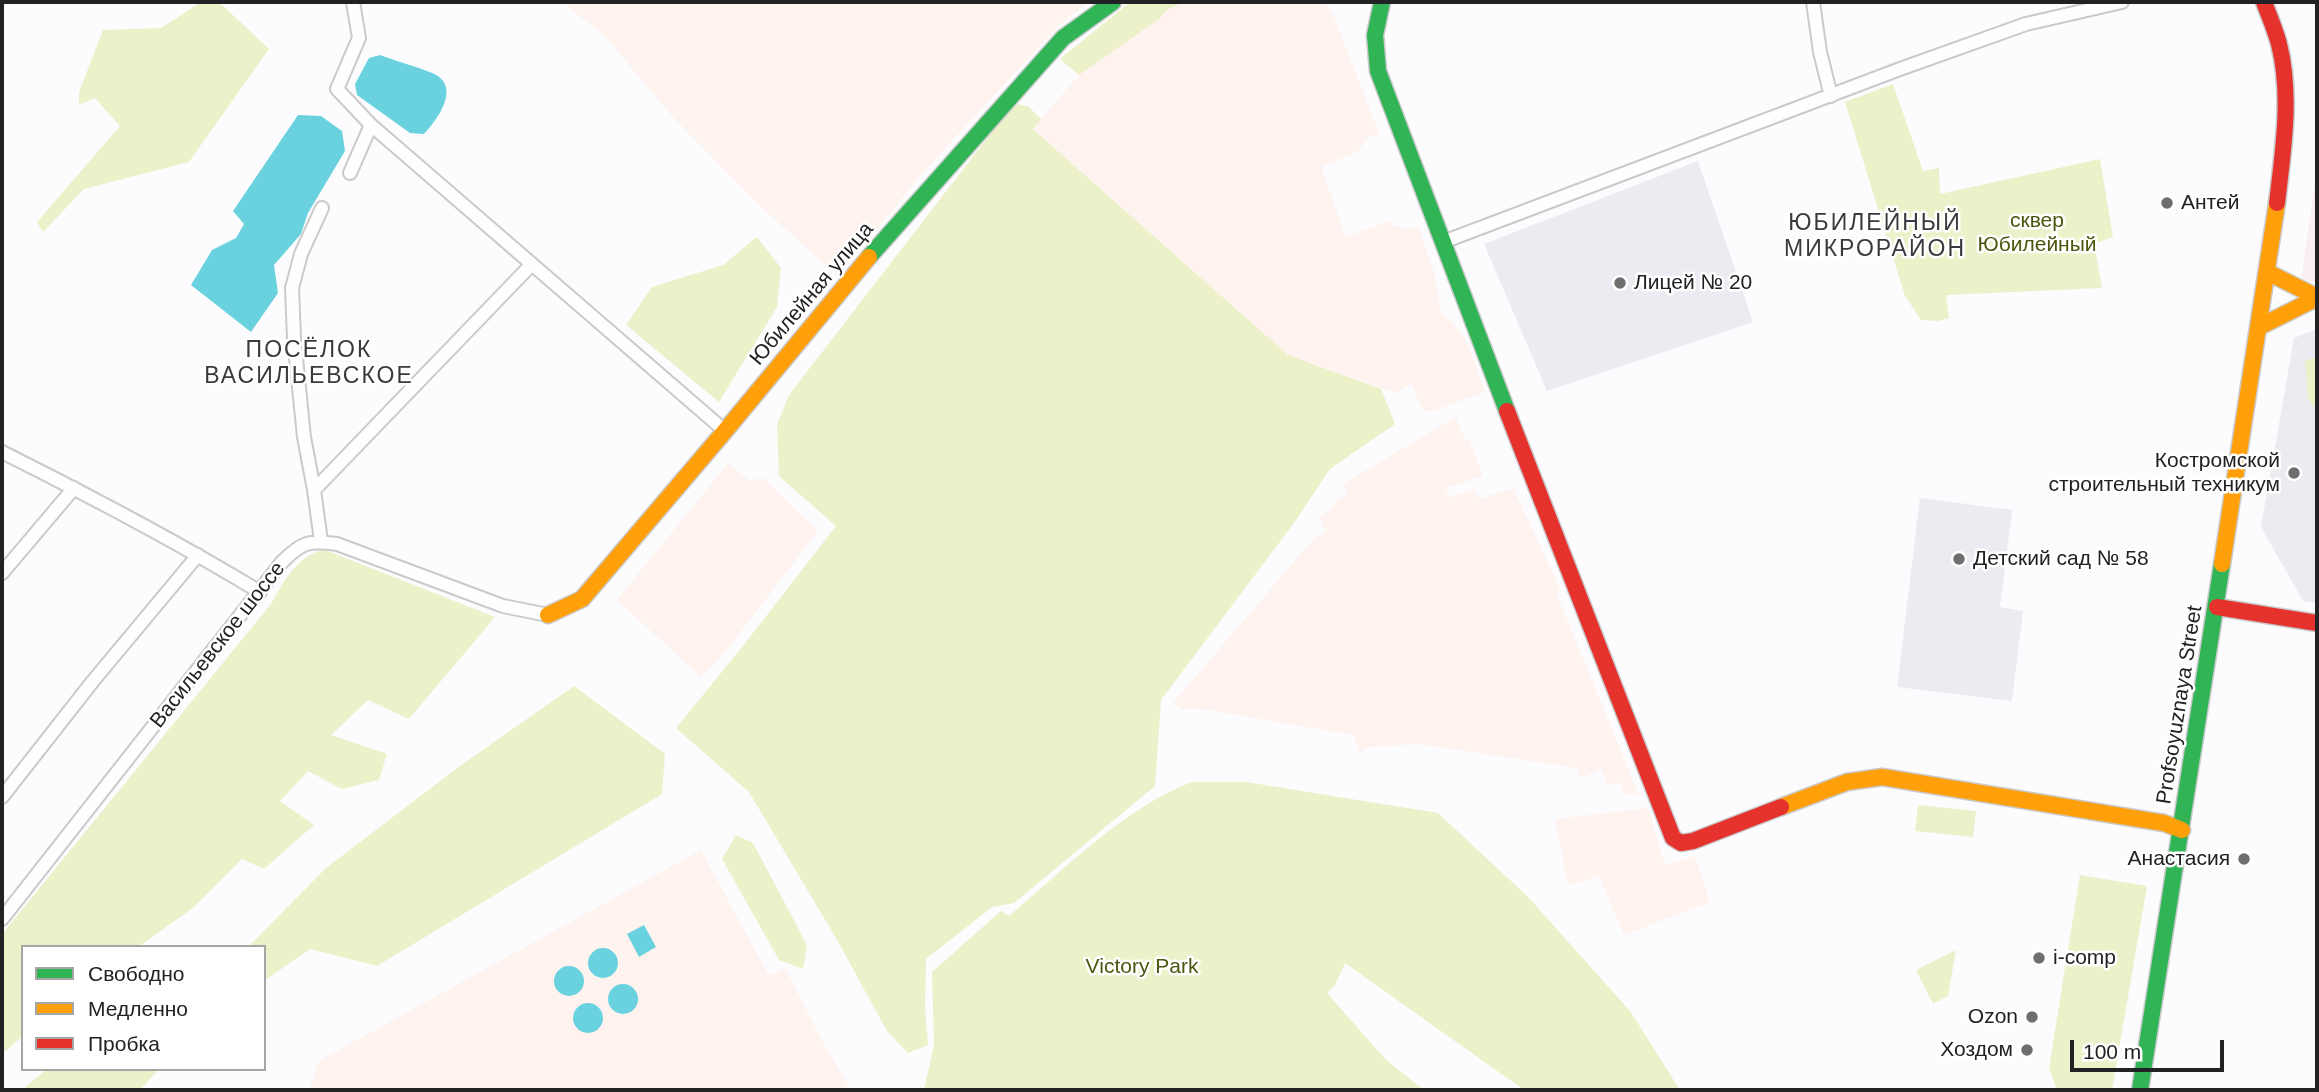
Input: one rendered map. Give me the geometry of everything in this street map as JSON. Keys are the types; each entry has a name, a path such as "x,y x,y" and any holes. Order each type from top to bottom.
{"main road":[{"name":"Юбилейная улица","path":"548,615 582,599 726,431 862,264 1063,38 1113,2"},
{"path":"1382,2 1375,35 1378,71 1673,838 1681,843 1693,841 1847,782 1882,777 2164,822 2182,830"},
{"name":"Profsoyuznaya Street","path":"2140,1090 2217,607 2235,476 2261,326 2284,146 2285,108 2279,44 2264,2"},
{"path":"2269,273 2317,297"},
{"path":"2261,326 2317,297"},
{"path":"2217,607 2317,623"}],"street":[{"path":"353,2 359,37 338,89 370,125 726,431"},
{"path":"1814,2 1820,52 1832,96"},
{"path":"1443,242 2026,24 2122,2"},
{"path":"350,173 370,125"},
{"path":"323,208 301,254 292,288 293,338 304,437 321,541 337,544 503,606 548,615"},
{"path":"314,490 532,264"},
{"path":"2,452 198,555 260,592"},
{"path":"2,573 74,488"},
{"name":"Васильевское шоссе","path":"2,919 293,551 306,542 321,541"},
{"path":"2,797 93,681 198,555"}],"shaded area":[{"path":"562,2 1089,2 1060,24 926,169 838,277 758,204 671,115 605,36"},
{"path":"1185,2 1327,2 1325,4 1334,17 1379,133 1369,137 1357,152 1321,167 1346,237 1389,221 1407,230 1418,226 1435,275 1441,313 1451,321 1467,342 1485,392 1433,411 1425,411 1412,384 1395,393 1288,355 1033,128 1079,75 1159,19 1167,10"},
{"name":"Лицей № 20","path":"1698,161 1753,322 1547,391 1484,244"},
{"path":"2317,166 2317,281 2301,282"},
{"name":"Костромской строительный техникум","path":"2317,329 2317,603 2303,601 2261,527 2294,338"},
{"path":"1456,417 1465,440 1469,439 1483,476 1446,488 1449,498 1474,489 1479,499 1513,488 1560,588 1557,595 1639,795 1624,793 1619,782 1608,786 1601,769 1581,778 1577,768 1419,744 1369,747 1360,752 1353,735 1202,709 1181,709 1173,703 1315,537 1326,532 1319,516 1329,511 1338,499 1348,495 1343,484"},
{"path":"728,463 749,480 763,478 818,531 726,651 701,677 617,600"},
{"name":"Детский сад № 58","path":"1920,498 2012,510 2000,607 2023,611 2012,701 1897,687"},
{"path":"1648,808 1665,865 1695,856 1710,902 1624,935 1599,876 1568,885 1555,819"},
{"path":"701,850 769,976 785,968 851,1090 309,1090 319,1061"}],"green space":[{"path":"201,2 219,2 269,49 189,162 84,189 43,232 37,222 120,126 95,98 79,105 79,92 103,30 161,28"},
{"path":"1130,2 1185,2 1167,10 1159,19 1079,75 1060,59"},
{"name":"сквер Юбилейный","path":"1893,84 1923,171 1939,168 1940,194 2100,159 2113,237 2094,244 2102,288 1946,295 1949,318 1938,321 1921,320 1905,296 1845,102"},
{"path":"1019,104 1029,107 1041,119 1033,129 1288,355 1381,389 1395,424 1330,469 1294,523 1161,700 1155,786 1014,903 992,907 926,959 925,1008 928,1045 908,1053 887,1031 836,938 749,792 676,728 836,526 779,476 777,425 789,395 1005,115"},
{"path":"757,237 781,268 777,307 719,402 626,325 652,287 723,265"},
{"path":"2317,357 2317,412 2308,399 2305,361"},
{"path":"323,549 495,617 409,719 368,700 331,735 387,754 379,780 342,789 308,771 280,801 314,825 264,869 242,859 194,907 141,945 21,945 21,1038 2,1054 2,934 271,604 292,571 313,553"},
{"path":"574,686 665,754 662,794 377,966 310,949 266,980 266,945 250,945 326,868 460,766"},
{"name":"Victory Park","path":"1192,782 1246,782 1438,813 1528,897 1630,1011 1680,1090 1524,1090 1345,963 1335,985 1327,993 1385,1059 1424,1090 924,1090 934,1045 932,972 1001,911 1009,916 1119,823 1167,793"},
{"path":"1918,805 1976,811 1973,837 1915,831"},
{"path":"736,835 753,843 807,945 803,969 779,960 722,859"},
{"path":"2080,875 2147,886 2112,1090 2057,1090 2049,1068"},
{"path":"1956,950 1948,996 1933,1004 1916,970"},
{"path":"45,1071 157,1071 140,1090 22,1090"}],"water":[{"path":"380,55 438,76 444,82 446,98 443,106 424,134 410,133 357,95 355,84 369,58"},
{"path":"298,115 321,116 342,131 345,151 308,213 301,234 274,265 278,293 251,332 191,285 212,250 236,238 244,224 233,211"},
{"path":"644,925 656,947 639,957 627,934"},
{"path":"603,948 614,952 618,963 614,974 603,978 592,974 588,963 592,952"},
{"path":"569,966 580,970 584,981 580,992 569,996 558,992 554,981 558,970"},
{"path":"623,984 634,988 638,999 634,1010 623,1014 612,1010 608,999 612,988"},
{"path":"588,1003 599,1007 603,1018 599,1029 588,1033 577,1029 573,1018 577,1007"}],"traffic: fast":[{"path":"869,257 1063,38 1113,2"},
{"path":"1382,2 1375,35 1378,71 1507,411"},
{"path":"2140,1090 2222,564"}],"traffic: slow":[{"path":"2222,564 2277,203"},
{"path":"548,615 582,599 869,257"},
{"path":"2269,273 2317,297"},
{"path":"2261,326 2317,298"},
{"path":"1781,807 1847,782 1882,777 2164,823 2182,830"}],"traffic: jam":[{"path":"2264,2 2279,44 2285,83 2285,123 2277,203"},
{"path":"1507,411 1673,838 1681,843 1693,841 1781,807"},
{"path":"2217,607 2317,623"}],"place":[{"name":"Антей","path":"2167,203"},
{"name":"Лицей № 20","path":"1620,283"},
{"name":"Костромской строительный техникум","path":"2294,473"},
{"name":"Детский сад № 58","path":"1959,559"},
{"name":"Анастасия","path":"2244,859"},
{"name":"i-comp","path":"2039,958"},
{"name":"Ozon","path":"2032,1017"},
{"name":"Хоздом","path":"2027,1050"}],"district":[{"name":"ЮБИЛЕЙНЫЙ МИКРОРАЙОН","path":"1875,237"},
{"name":"ПОСЁЛОК ВАСИЛЬЕВСКОЕ","path":"309,364"}]}
